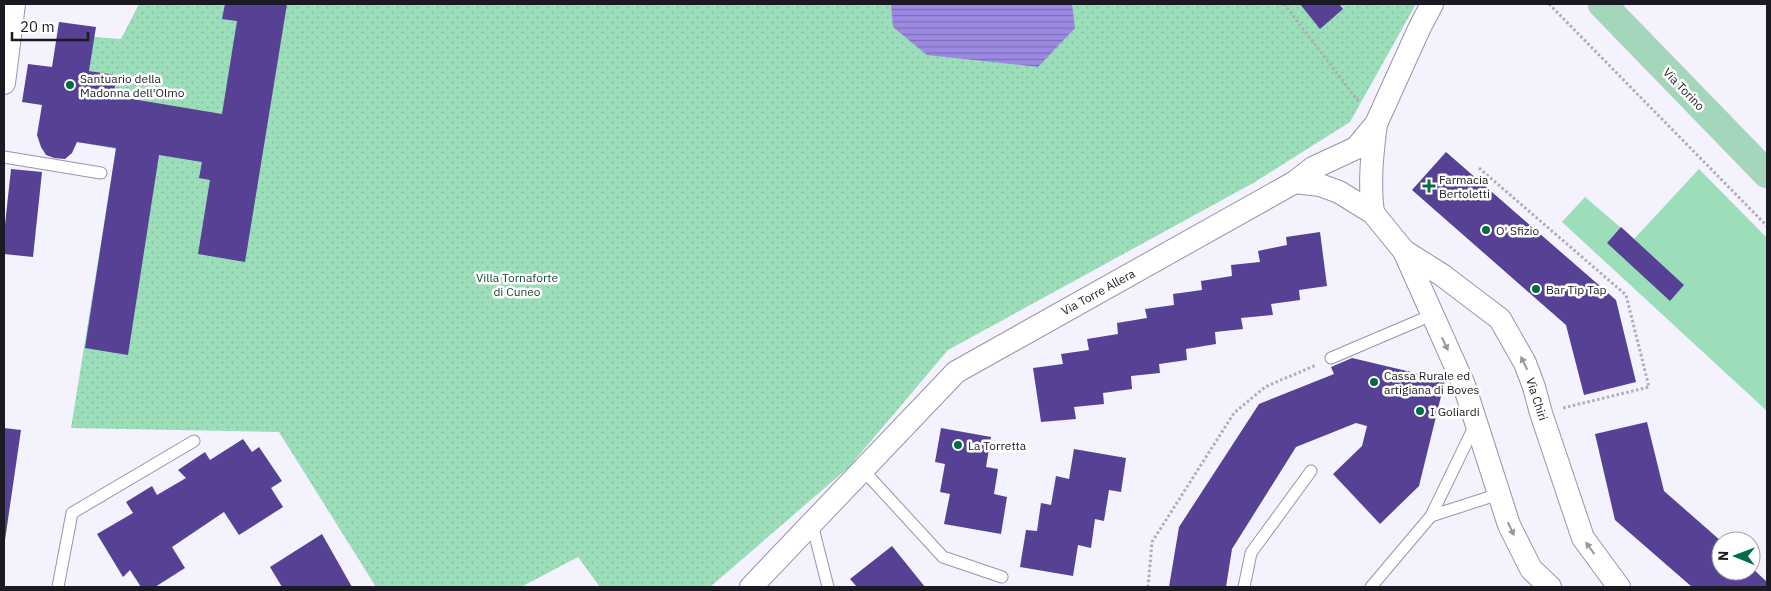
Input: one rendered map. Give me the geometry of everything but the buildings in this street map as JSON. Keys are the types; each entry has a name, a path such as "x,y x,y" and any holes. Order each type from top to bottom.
{"main road":[{"name":"Via Torino","path":"1602,4 1767,174"}],"street":[{"path":"4,82 6,43 14,4"},
{"name":"Via Torre Allera","path":"751,587 956,372 1295,182 1313,168 1356,148 1376,124 1432,4"},
{"path":"1373,213 1370,193 1371,160 1376,124"},
{"name":"Via Chiri","path":"1295,182 1320,185 1339,192 1373,213 1404,251 1464,385 1508,525 1532,569 1550,587"},
{"name":"Via Chiri","path":"1404,251 1442,275 1500,319 1525,363 1583,538 1619,587"}],"lane":[{"path":"4,157 101,173"},
{"path":"1332,358 1432,315"},
{"path":"1372,587 1431,516 1476,422"},
{"path":"58,587 72,513 194,441"},
{"path":"863,470 944,557 1002,577"},
{"path":"1244,587 1251,553 1311,471"},
{"path":"1431,516 1499,494"},
{"path":"812,524 828,587"}],"path":[{"path":"1284,4 1376,124"},
{"path":"1549,4 1767,226"},
{"path":"1479,168 1626,295 1648,387 1541,413"},
{"path":"1148,587 1152,542 1234,412 1265,387 1332,358"}],"green space":[{"name":"Villa Tornaforte di Cuneo","path":"139,4 1416,4 1350,122 1255,182 948,350 849,467 710,587 600,587 578,557 521,587 376,587 279,432 71,428 116,149 77,142 114,96 116,75 89,71 94,37 121,39"},
{"path":"1699,169 1767,238 1767,411 1562,222 1585,197 1634,239"}],"shaded area":[{"path":"891,4 1072,4 1075,28 1038,67 927,55 893,27"}],"place":[{"name":"Santuario della Madonna dell'Olmo","path":"70,85"},
{"name":"Farmacia Bertoletti","path":"1429,186"},
{"name":"O' Sfizio","path":"1486,230"},
{"name":"Bar Tip Tap","path":"1536,289"},
{"name":"Cassa Rurale ed artigiana di Boves","path":"1374,382"},
{"name":"I Goliardi","path":"1420,411"},
{"name":"La Torretta","path":"958,445"}]}
